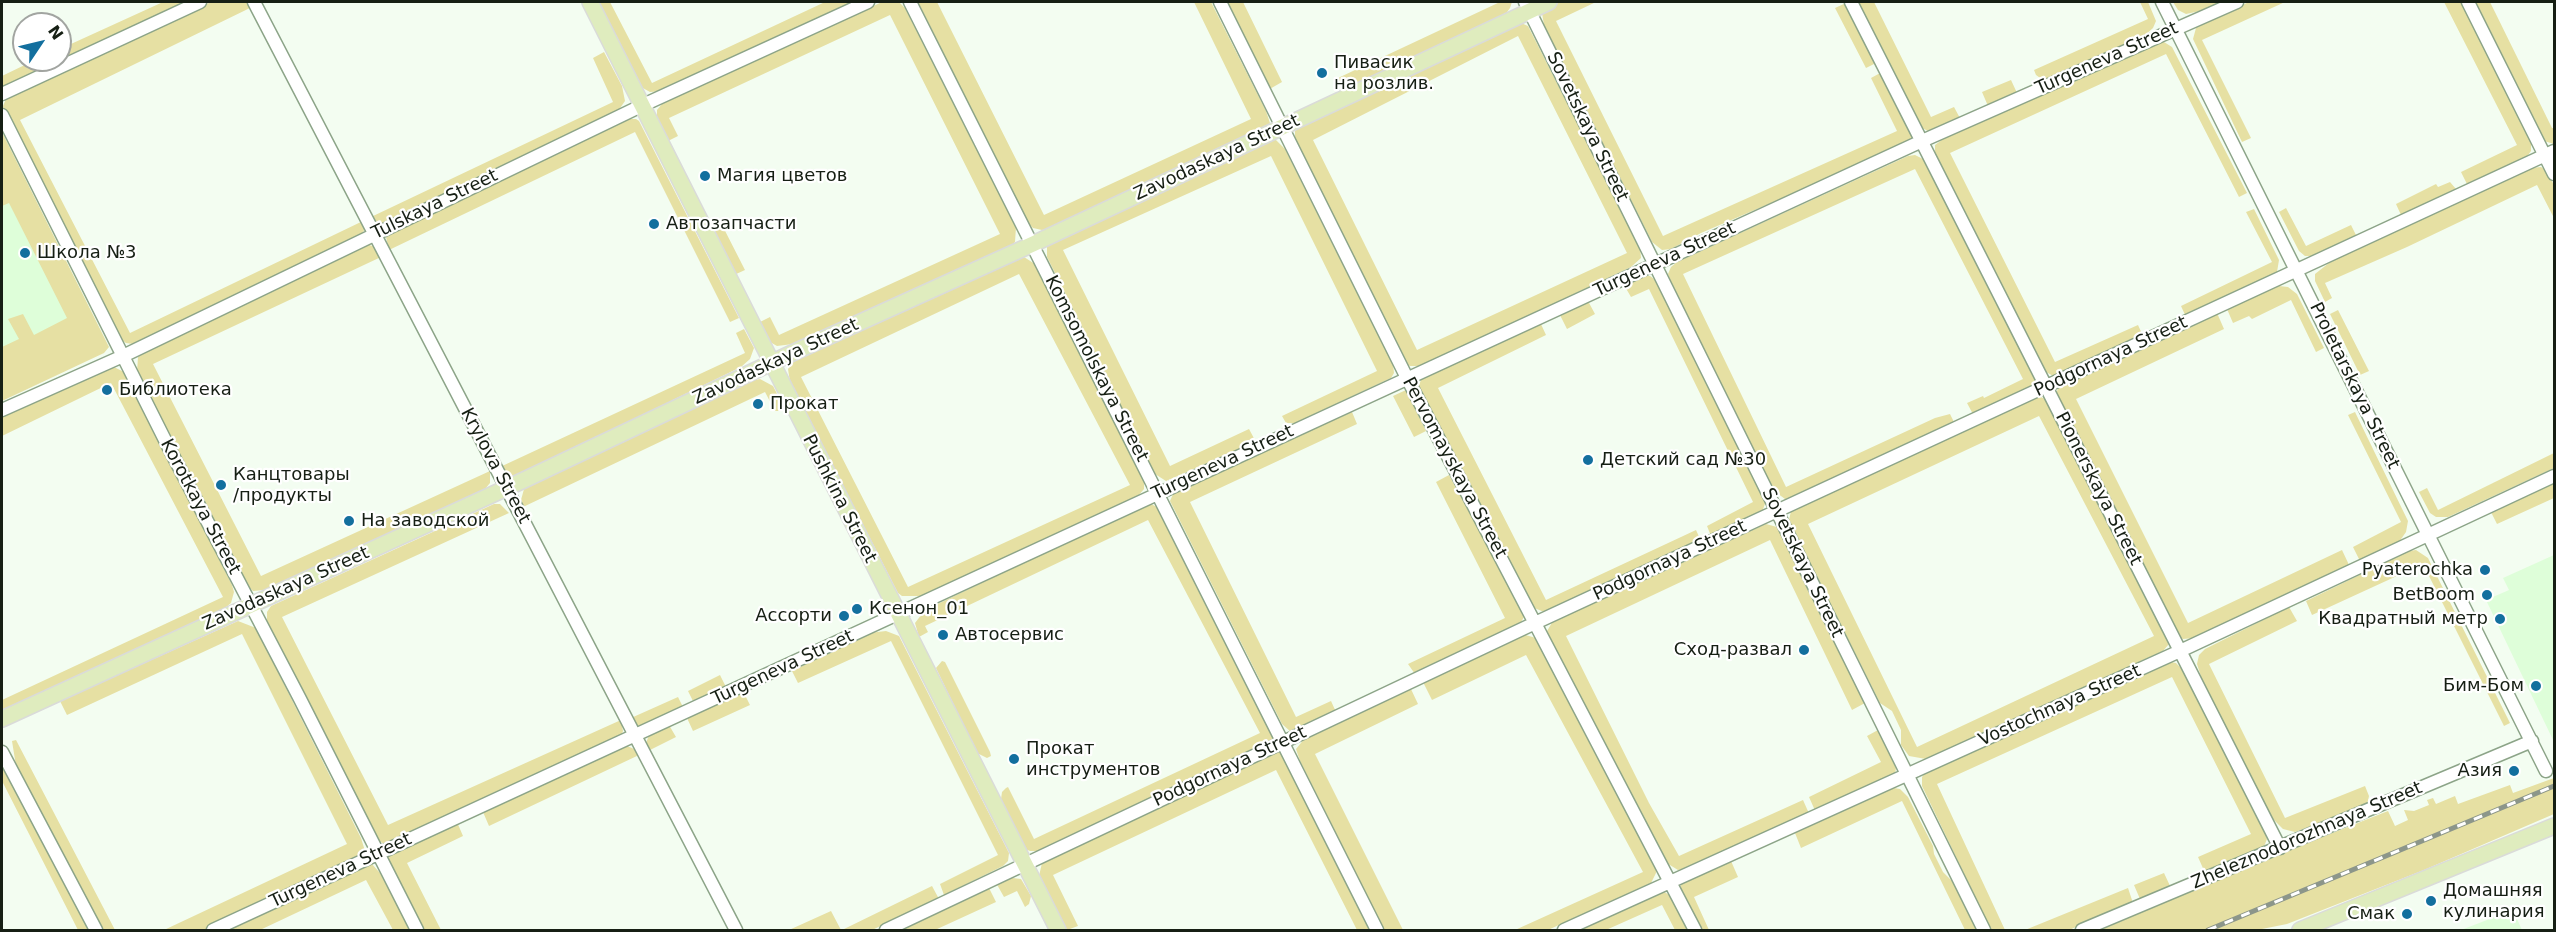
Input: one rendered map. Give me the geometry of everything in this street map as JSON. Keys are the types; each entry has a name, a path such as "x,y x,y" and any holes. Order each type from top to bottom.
{"main road":[{"name":"Pushkina Street","path":"590,2 1058,930"},
{"name":"Zavodaskaya Street","path":"2,719 1033,244 1283,127 1527,6 1549,2"},
{"path":"2310,928 2554,826"}],"street":[{"path":"2,94 200,2"},
{"name":"Krylova Street","path":"255,2 736,930"},
{"name":"Tulskaya Street","path":"2,410 123,356 641,106 868,2"},
{"name":"Komsomolskaya Street","path":"910,2 1377,930"},
{"name":"Pervomayskaya Street","path":"1220,2 1407,378 1695,930"},
{"name":"Pionerskaya Street","path":"1851,2 2280,848"},
{"name":"Proletarskaya Street","path":"2162,2 2546,771"},
{"name":"Turgeneva Street","path":"213,930 1922,141 2236,2"},
{"path":"2468,2 2550,154 2554,174"},
{"name":"Sovetskaya Street","path":"1527,6 1984,930"},
{"name":"Korotkaya Street","path":"2,115 417,930"},
{"name":"Podgornaya Street","path":"886,930 1535,623 2550,154"},
{"name":"Vostochnaya Street","path":"1564,930 2181,651 2554,476"},
{"name":"Zheleznodorozhnaya Street","path":"2082,930 2532,741"},
{"path":"2,752 96,930"}],"shaded area":[{"path":"163,2 190,2 72,57 72,44"},
{"path":"211,2 250,2 252,7 20,120 130,333 365,220 366,227 360,237 133,344 126,343 119,338 4,114 3,106 6,99 63,72 72,72 72,68"},
{"path":"597,2 610,2 652,83 825,2 859,2 663,91 650,92 641,87"},
{"path":"882,2 899,2 905,8 1016,227 1015,242 1011,246 793,344 777,346 770,342 760,322 770,317 779,335 1000,234 890,15 669,118 678,136 668,141 657,118 657,110 662,104"},
{"path":"918,2 937,2 1044,215 1251,119 1194,2 1211,2 1270,123 1267,127 1052,228 1042,230 1033,228 1028,223"},
{"path":"1224,2 1243,2 1282,82 1268,90"},
{"path":"1500,2 1512,2 1505,15 1344,92 1338,78"},
{"path":"1560,2 1596,2 1556,21 1663,236 1897,131 1871,78 1882,72 1913,133 1912,137 1908,141 1820,182 1701,233 1671,249 1662,250 1652,242 1544,25 1542,13"},
{"path":"1856,2 1874,2 1931,117 1954,107 1961,120 1934,131 1918,126"},
{"path":"2140,2 2148,2 2156,21 2153,28 2145,35 2114,51 2043,80 2036,75 2034,70 2148,19"},
{"path":"2173,2 2221,2 2186,14 2178,10"},
{"path":"2249,2 2285,2 2202,40 2251,138 2242,142 2193,39 2196,28 2202,23"},
{"path":"2444,2 2461,2 2531,143 2531,151 2526,158 2467,184 2461,172 2517,145"},
{"path":"2474,2 2490,2 2554,128 2554,144 2544,141"},
{"path":"1846,3 1876,63 1866,68 1835,8"},
{"path":"1521,23 1528,26 1640,247 1641,258 1631,267 1422,366 1410,366 1405,363 1295,141 1295,131 1301,125","holes":["1518,36 1627,253 1417,350 1313,140"]},
{"path":"2156,42 2164,42 2172,47 2247,193 2239,197 2166,54 1950,153 2055,362 2138,325 2143,336 2055,377 2046,372 2036,359 1935,159 1935,145 1943,139"},
{"path":"604,52 622,86 625,101 618,111 380,227 375,226 371,217 613,102 593,58"},
{"path":"12,71 40,72 2,90 2,76"},
{"path":"2011,80 2017,93 1988,106 1982,92"},
{"path":"628,119 639,121 739,318 730,322 635,132 389,250 386,237 389,232"},
{"path":"2,132 109,347 104,353 2,401 2,347 19,339 8,319 23,314 34,335 67,318 9,203 2,206"},
{"path":"1270,139 1275,139 1285,149 1393,364 1394,373 1391,378 1295,423 1286,423 1282,416 1377,371 1271,156 1063,250 1170,466 1249,429 1256,442 1166,481 1155,474 1047,257 1047,246 1054,239"},
{"path":"1915,155 1925,160 2036,381 2034,387 1974,416 1967,403 1983,396 1984,398 2023,379 1915,169 1683,274 1786,487 1935,418 1950,414 1955,424 1790,499 1785,499 1773,490 1668,274 1677,262 1908,156"},
{"name":"Школа №3","path":"2,163 95,343 2,388"},
{"path":"2541,167 2546,170 2554,185 2554,218 2537,185 2325,283 2332,298 2325,302 2315,281 2315,274 2329,263 2399,228 2531,168"},
{"path":"2450,182 2456,189 2401,215 2396,204 2436,184 2438,187"},
{"path":"2286,208 2306,246 2351,225 2357,237 2315,256 2305,256 2299,251 2279,212"},
{"path":"2254,209 2279,260 2277,272 2273,277 2186,317 2181,306 2272,262 2246,212"},
{"path":"720,221 745,270 734,275 710,226"},
{"path":"367,244 375,247 381,257 153,364 261,576 490,471 490,483 485,489 264,590 253,591 246,584 137,372 138,357 148,349"},
{"path":"1024,257 1038,266 1144,479 1144,489 1138,496 925,596 902,596 898,593 790,382 788,369 793,362","holes":["1019,274 1130,485 908,587 801,377"]},
{"path":"1643,276 1650,276 1657,281 1766,501 1762,512 1711,536 1707,526 1753,502 1649,289 1631,297 1624,285"},
{"path":"2279,286 2288,287 2297,294 2324,348 2316,352 2291,300 2252,319 2249,316 2233,323 2227,309"},
{"path":"1588,301 1595,314 1567,329 1560,315"},
{"path":"2338,310 2369,371 2360,375 2330,314"},
{"path":"2217,313 2224,329 2076,399 2188,623 2342,550 2350,567 2194,638 2183,639 2178,636 2056,395 2062,384"},
{"path":"1540,322 1546,335 1438,388 1546,600 1696,530 1701,541 1544,612 1532,607 1418,387 1422,378"},
{"path":"744,329 754,348 750,359 741,367 516,476 509,476 502,471 500,467 745,353 736,333"},
{"path":"114,367 126,373 232,585 234,592 231,603 224,609 2,710 2,700 223,597 111,383 2,436 2,415 100,370"},
{"path":"760,379 773,386 786,411 775,411 765,392 523,507 521,500 524,489 751,381"},
{"path":"1406,390 1426,431 1414,437 1393,396"},
{"path":"2039,396 2049,401 2169,644 2163,651 1926,759 1909,756 1901,745 1901,730 1892,711 1880,703 1794,531 1789,520 1791,511","holes":["2039,416 2154,636 1917,747 1808,524"]},
{"path":"1352,412 1357,424 1190,502 1296,717 1331,701 1336,712 1291,732 1282,724 1170,501 1174,492"},
{"path":"2355,412 2408,521 2406,532 2399,542 2360,561 2353,547 2401,522 2348,415"},
{"path":"2554,453 2554,468 2448,517 2436,517 2430,513 2419,492 2427,488 2438,510"},
{"path":"1449,475 1523,610 1524,617 1520,624 1415,674 1408,664 1505,618 1436,482"},
{"path":"2554,482 2554,498 2497,524 2491,512"},
{"path":"1149,503 1161,509 1274,737 1273,741 1040,851 1030,851 1025,849 1001,799 1002,792 1006,788 1008,787 1034,839 1260,733 1148,520 925,626 928,632 919,637 915,623 925,610"},
{"path":"494,504 500,504 509,513 282,617 388,825 621,720 623,731 621,736 384,844 376,839 267,624 267,612 271,606"},
{"path":"1766,524 1777,527 1782,535 1865,703 1852,710 1770,540 1566,636 1649,803 1679,856 1803,800 1811,818 1691,868 1678,870 1665,862 1549,639 1547,631 1553,621"},
{"path":"2416,550 2428,558 2510,723 2504,726 2423,564 2312,615 2306,601 2409,551"},
{"path":"2554,555 2554,742 2486,600 2509,590 2503,578"},
{"path":"2289,607 2297,621 2209,664 2285,818 2365,786 2369,796 2367,805 2295,832 2283,829 2273,819 2203,683 2197,664 2199,655 2205,649"},
{"path":"238,621 256,628 361,838 365,851 363,855 204,930 164,930 347,844 242,634 67,715 60,701"},
{"path":"886,631 899,636 1009,853 1008,861 1003,866 944,895 940,884 998,855 891,641 798,683 792,671 869,633"},
{"path":"1522,634 1536,638 1656,866 1656,873 1651,883 1548,930 1515,930 1643,872 1526,655 1432,700 1423,682"},
{"path":"942,661 945,662 990,752 991,756 987,758 977,753 936,668"},
{"path":"2171,662 2176,663 2185,672 2264,829 2267,839 2263,849 2206,875 2198,857 2251,834 2172,677 1937,784 2005,930 1991,930 1922,786 1922,777 1925,773"},
{"path":"720,675 727,689 695,705 688,691"},
{"path":"1410,687 1418,704 1315,754 1403,930 1384,930 1296,749 1305,738"},
{"path":"743,691 750,705 693,731 687,718"},
{"path":"678,697 684,709 643,728 634,724 631,718"},
{"path":"669,725 676,737 648,751 646,743 649,735"},
{"path":"1878,730 1896,768 1895,774 1817,815 1809,797 1881,762 1867,736"},
{"path":"16,740 115,930 101,930 16,766 12,741"},
{"path":"625,745 634,749 639,755 489,826 483,812"},
{"path":"1282,751 1374,930 1357,930 1276,770 1053,875 1078,926 1067,930 1039,876 1042,863"},
{"path":"2,763 88,930 78,930 2,781"},
{"path":"2554,778 2554,814 2424,870 2287,924 2257,930 2100,930 2388,811 2395,826 2408,820 2404,810 2414,811 2429,805 2427,800 2433,798 2436,804 2455,796 2458,804 2510,785 2513,793"},
{"path":"1894,788 1900,789 1908,797 1933,846 1934,854 1943,872 1953,882 1978,930 1965,930 1902,801 1801,848 1795,833"},
{"path":"457,822 463,836 407,863 441,930 422,930 387,857 392,852"},
{"path":"1731,861 1738,877 1694,897 1709,930 1698,930 1680,893 1681,883"},
{"path":"371,863 380,873 410,930 393,930 366,880 260,930 222,930"},
{"path":"2164,873 2171,888 2140,899 2134,885"},
{"path":"1005,877 1021,879 1031,896 1029,904 1025,907 1017,891 1004,897 995,881"},
{"path":"932,886 939,899 872,930 842,930"},
{"path":"988,886 996,902 935,930 892,930"},
{"path":"2128,888 2133,903 2069,930 2025,930"},
{"path":"1661,890 1671,896 1690,930 1675,930 1662,905 1606,930 1572,930"},
{"path":"2513,910 2522,930 2461,930"},
{"path":"831,911 841,930 789,930"}],"railway":[{"path":"2208,930 2554,786"}],"place":[{"name":"Пивасик на розлив.","path":"1322,73"},
{"name":"Магия цветов","path":"705,176"},
{"name":"Автозапчасти","path":"654,224"},
{"name":"Школа №3","path":"25,253"},
{"name":"Библиотека","path":"107,390"},
{"name":"Прокат","path":"758,404"},
{"name":"Детский сад №30","path":"1588,460"},
{"name":"Канцтовары /продукты","path":"221,485"},
{"name":"На заводской","path":"349,521"},
{"name":"Pyaterochka","path":"2485,570"},
{"name":"BetBoom","path":"2487,595"},
{"name":"Ксенон_01","path":"857,609"},
{"name":"Ассорти","path":"844,616"},
{"name":"Квадратный метр","path":"2500,619"},
{"name":"Автосервис","path":"943,635"},
{"name":"Сход-развал","path":"1804,650"},
{"name":"Бим-Бом","path":"2536,686"},
{"name":"Прокат инструментов","path":"1014,759"},
{"name":"Азия","path":"2514,771"},
{"name":"Домашняя кулинария","path":"2431,901"},
{"name":"Смак","path":"2407,914"}]}
